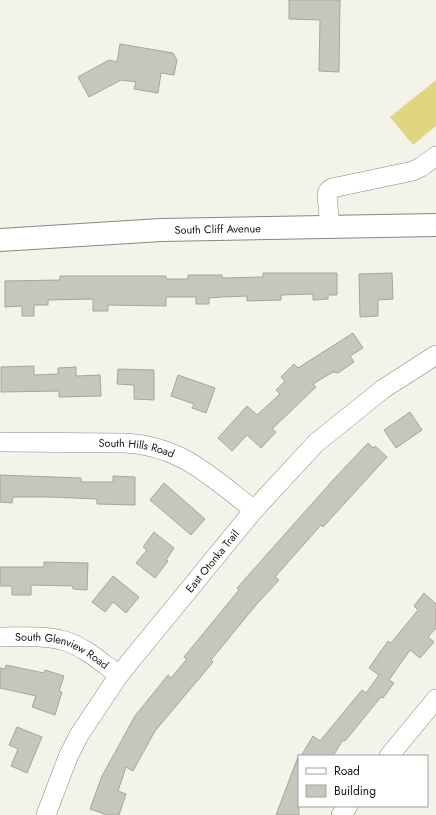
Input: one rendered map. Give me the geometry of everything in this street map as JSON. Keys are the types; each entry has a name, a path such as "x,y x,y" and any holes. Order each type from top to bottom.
{"main road":[{"name":"South Cliff Avenue","path":"0,240 161,230 436,225"}],"street":[{"path":"330,227 327,195 328,191 332,188 413,171 436,156"},
{"name":"East Otonka Trail","path":"46,815 68,757 80,735 120,675 254,510 316,444 383,389 433,361"},
{"name":"South Hills Road","path":"0,442 125,443 162,448 197,465 254,510"},
{"name":"South Glenview Road","path":"0,637 50,638 65,642 81,648 120,675"},
{"path":"390,755 436,699"},
{"path":"341,815 347,807"}],"shaded area":[{"path":"436,80 436,126 413,145 390,117"}],"building":[{"path":"289,0 340,0 339,72 319,71 320,20 289,19"},
{"path":"120,44 173,53 177,60 174,75 161,73 158,93 134,89 136,82 121,80 89,97 78,77 109,60 117,62"},
{"path":"263,273 337,273 337,295 328,295 328,299 313,300 313,294 281,295 281,300 247,301 247,296 222,297 209,298 209,304 196,304 196,297 166,297 166,306 108,305 108,311 93,311 93,299 48,300 48,305 34,305 34,316 22,316 22,306 5,307 5,281 60,280 60,276 166,276 166,279 188,279 188,275 222,275 222,278 263,277"},
{"path":"392,273 393,299 378,300 378,316 360,317 359,274"},
{"path":"353,333 363,348 350,356 354,362 338,373 333,372 313,384 316,387 272,429 276,432 261,448 247,435 232,451 218,438 247,406 257,415 280,394 276,390 285,381 281,377 294,364 298,368"},
{"path":"34,366 34,375 58,374 58,368 76,367 76,376 100,375 101,396 59,397 59,391 1,392 1,367"},
{"path":"118,369 154,370 154,400 134,399 134,385 117,384"},
{"path":"178,375 215,388 206,413 192,408 194,404 171,396"},
{"path":"410,412 422,430 396,448 384,430"},
{"path":"368,443 373,448 375,446 387,457 323,527 321,525 275,577 279,580 256,605 211,660 213,662 155,731 133,771 126,767 118,791 126,794 119,815 107,815 90,809 102,776 135,716 168,675 171,678 187,659 184,657 239,590 237,588"},
{"path":"0,475 81,478 81,482 113,482 113,476 135,477 135,505 97,504 97,499 49,497 13,497 12,503 0,502"},
{"path":"164,483 205,519 191,535 150,500"},
{"path":"154,532 174,548 166,560 168,561 155,578 136,563 147,550 143,547"},
{"path":"44,562 88,563 87,590 73,589 73,586 31,585 31,595 12,595 12,586 0,586 0,567 44,567"},
{"path":"113,576 139,597 126,613 113,602 105,612 92,602"},
{"path":"424,593 436,604 436,628 428,637 434,642 420,658 410,650 389,680 394,683 383,698 381,697 345,741 343,740 334,755 302,755 313,736 320,741 362,690 366,693 379,675 369,668 388,641 391,643 418,610 414,606"},
{"path":"6,665 44,673 45,670 64,676 59,691 62,692 55,715 32,707 36,696 0,688 0,668 5,669"},
{"path":"17,727 42,737 27,773 11,766 18,749 9,745"},
{"path":"298,757 299,815 276,815"}]}
